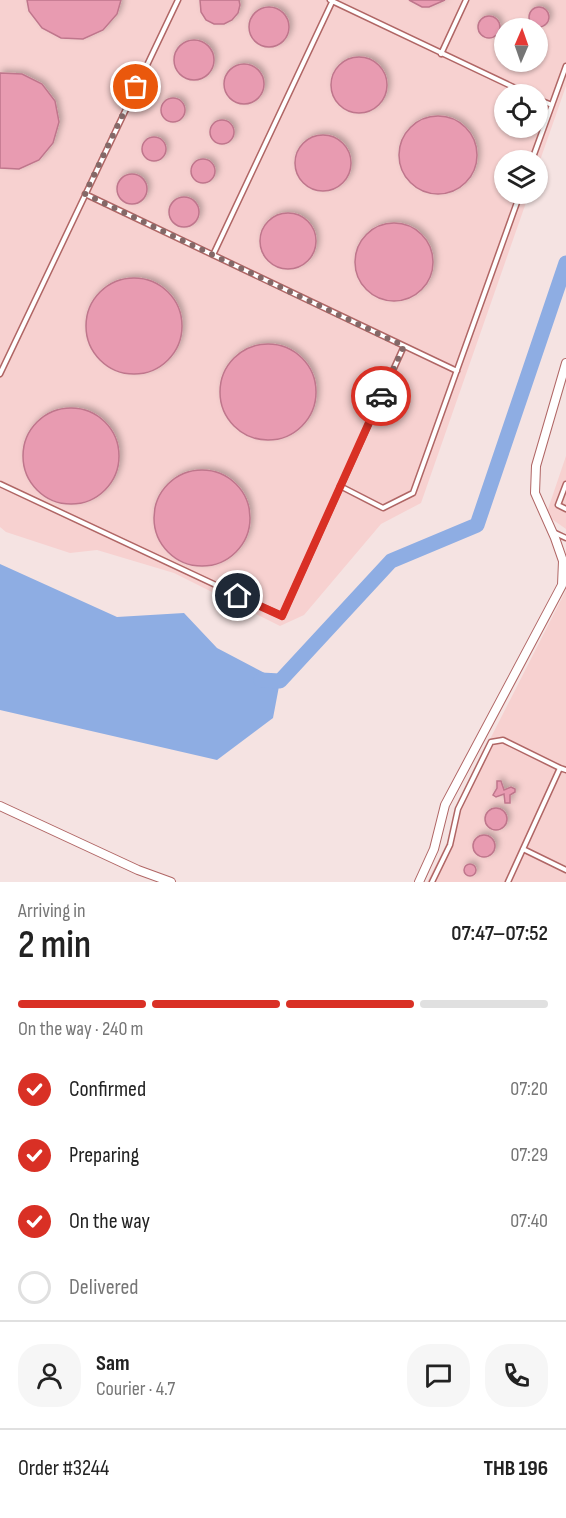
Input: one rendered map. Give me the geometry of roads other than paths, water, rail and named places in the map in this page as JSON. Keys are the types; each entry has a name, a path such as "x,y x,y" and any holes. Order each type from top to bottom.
{"street":[{"path":"419,882 434,849 445,805 562,585 563,561 535,493 536,466 566,363"},
{"path":"0,806 138,870 171,882"}],"lane":[{"path":"0,374 178,0"},
{"path":"213,255 332,0 506,84"},
{"path":"441,54 466,0"},
{"path":"536,150 566,66"},
{"path":"548,103 552,105"},
{"path":"85,194 457,371"},
{"path":"340,486 383,508 413,493 516,204"},
{"path":"0,484 282,616 404,346"},
{"path":"566,484 558,505 566,508"},
{"path":"552,531 566,538"},
{"path":"432,882 450,845 458,809 491,742 503,740 566,770"},
{"path":"508,882 560,768"},
{"path":"523,849 566,870"}],"water":[{"path":"0,564 117,617 184,613 217,648 280,681 273,718 217,760 0,710"}],"waterway":[{"path":"261,680 280,681 391,561 477,525 566,263"}]}
